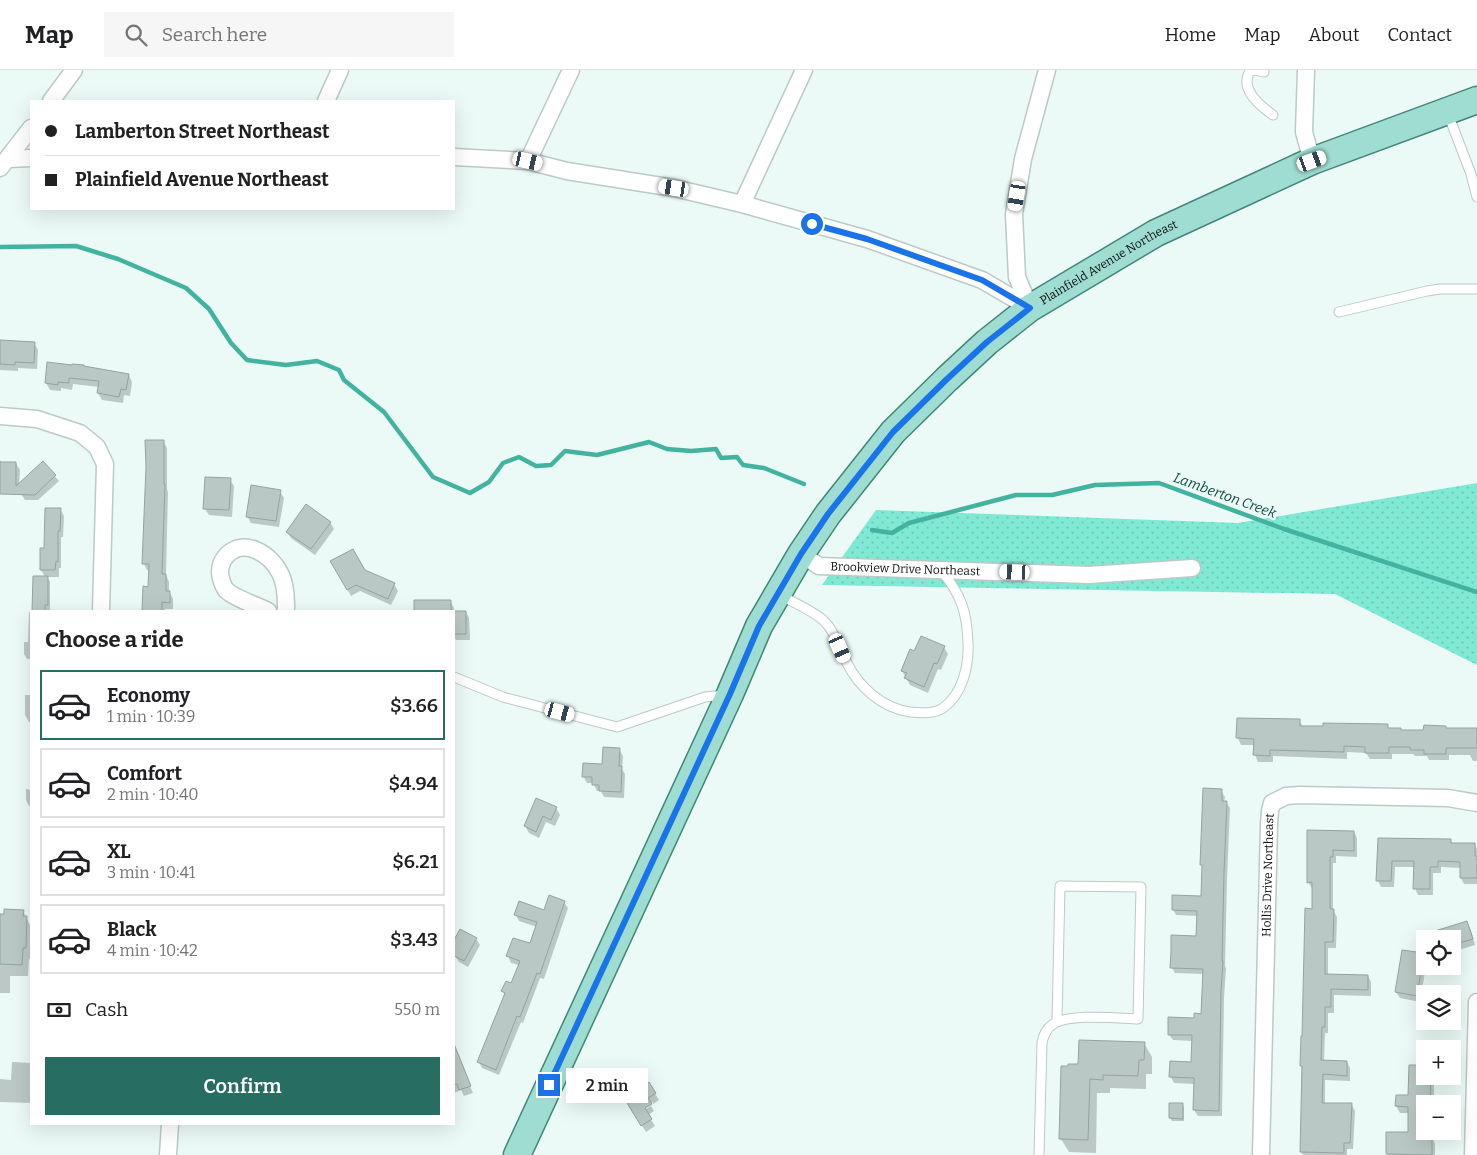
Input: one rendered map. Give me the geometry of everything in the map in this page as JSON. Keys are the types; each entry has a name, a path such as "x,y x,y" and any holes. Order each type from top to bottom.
{"main road":[{"name":"Plainfield Avenue Northeast","path":"517,1155 730,694 759,626 801,554 828,514 893,432 987,342 1030,308 1156,233 1312,161 1477,100"}],"street":[{"path":"52,100 74,70"},
{"path":"326,100 340,70"},
{"path":"528,161 571,70"},
{"path":"742,204 804,70"},
{"path":"1030,308 1017,277 1014,214 1023,159 1047,70"},
{"path":"1306,70 1304,132 1312,161"},
{"path":"4,163 30,129"},
{"path":"455,157 528,161 567,171 674,188 742,204 867,239 982,280 1030,308"},
{"path":"4,163 30,158"},
{"path":"0,416 37,419 80,433 97,447 105,464 101,610"},
{"path":"266,610 226,590 220,577 220,566 225,557 233,550 242,547 253,548 274,563 281,574 286,595 286,610"},
{"name":"Brookview Drive Northeast","path":"801,554 820,566 1090,575 1192,568"},
{"name":"Hollis Drive Northeast","path":"1261,1155 1269,834 1272,804 1286,796 1300,795 1448,798 1477,803"},
{"path":"1473,1155 1476,1098 1477,1002"},
{"path":"168,1155 170,1125"}],"lane":[{"path":"1264,72 1250,71 1246,77 1253,97 1273,115"},
{"path":"1448,111 1474,173 1477,198"},
{"path":"1339,312 1433,290 1477,289"},
{"path":"777,594 806,608 829,626 855,677 874,696 901,710 928,713 942,708 956,695 966,669 969,649 966,613 961,600 941,570"},
{"path":"455,677 503,697 617,727 704,697 730,694"},
{"path":"1038,1155 1042,1042 1047,1030 1057,1021 1071,1018 1138,1019 1141,887 1060,886 1057,1021"}],"green space":[{"path":"1477,483 1477,665 1335,594 822,585 876,510 1238,523"}],"building":[{"path":"0,340 35,342 34,363 15,362 15,365 0,364"},
{"path":"47,362 84,365 129,374 126,390 121,389 119,397 97,393 99,381 69,378 69,383 58,382 58,385 45,383"},
{"path":"145,440 164,440 165,484 162,574 166,574 166,591 170,591 170,603 162,602 162,610 142,610 143,586 148,587 149,564 142,564 146,467"},
{"path":"43,461 56,475 35,495 0,494 0,462 16,462 16,486"},
{"path":"205,477 231,478 229,510 203,509"},
{"path":"251,485 281,490 276,521 246,517"},
{"path":"306,504 331,522 311,549 286,532"},
{"path":"45,508 61,508 60,531 58,531 58,562 56,561 55,570 40,570 40,548 44,548"},
{"path":"353,549 365,570 395,583 388,599 356,585 347,590 330,561"},
{"path":"33,576 48,576 48,605 45,605 45,610 32,610"},
{"path":"414,600 451,600 451,610 414,610"},
{"path":"455,611 466,611 466,634 455,634"},
{"path":"921,636 945,646 937,664 934,663 924,687 904,678 907,673 901,671 910,649 914,651"},
{"path":"1237,718 1300,719 1300,726 1323,726 1323,723 1388,724 1388,728 1401,728 1401,730 1423,730 1424,725 1446,726 1446,728 1477,728 1477,748 1446,748 1446,754 1424,754 1424,750 1410,750 1410,747 1389,747 1389,753 1365,753 1365,747 1344,746 1344,752 1270,750 1270,756 1253,755 1254,739 1236,738"},
{"path":"603,747 620,748 619,766 622,766 621,792 599,791 599,785 592,785 592,777 582,777 583,763 602,764"},
{"path":"1203,788 1222,789 1222,801 1227,801 1219,1111 1193,1110 1194,1078 1169,1077 1170,1061 1191,1062 1192,1035 1168,1035 1168,1017 1194,1018 1194,1013 1201,1014 1203,969 1170,968 1171,935 1196,936 1197,911 1172,910 1172,895 1201,896 1202,865 1200,865"},
{"path":"536,798 557,807 551,820 543,816 536,832 524,826"},
{"path":"1307,830 1354,831 1354,851 1333,850 1333,857 1330,857 1330,909 1334,909 1333,942 1325,942 1325,974 1368,975 1368,990 1331,989 1331,1007 1325,1007 1325,1027 1322,1027 1321,1060 1347,1061 1347,1076 1323,1074 1322,1103 1352,1103 1350,1143 1344,1143 1344,1153 1300,1152 1302,1066 1300,1066 1305,908 1312,909 1312,882 1307,883"},
{"path":"1378,838 1451,839 1451,843 1475,843 1477,878 1460,878 1460,862 1438,861 1438,867 1430,867 1430,889 1413,889 1414,861 1392,861 1391,881 1376,881"},
{"path":"549,895 565,901 540,974 537,973 520,1017 517,1016 496,1070 477,1062 505,993 501,991 506,981 511,983 520,961 506,956 513,938 530,943 537,922 514,915 519,901 544,910"},
{"path":"4,909 24,910 23,916 27,916 26,948 23,948 22,965 0,964 0,914 4,914"},
{"path":"1467,921 1473,939 1461,942 1461,930 1438,930"},
{"path":"460,929 477,938 464,961 455,956 455,938"},
{"path":"1402,950 1416,952 1416,975 1420,975 1419,985 1416,985 1416,996 1395,992"},
{"path":"1079,1040 1145,1042 1144,1060 1139,1060 1138,1076 1103,1075 1103,1080 1090,1079 1088,1140 1059,1139 1061,1066 1078,1064"},
{"path":"455,1046 471,1086 459,1090 457,1084 455,1085"},
{"path":"1409,1065 1416,1065 1416,1085 1431,1085 1430,1095 1416,1095 1416,1140 1432,1140 1432,1155 1386,1154 1386,1132 1408,1132 1408,1107 1395,1106 1396,1095 1408,1095"},
{"path":"634,1074 642,1087 649,1082 656,1093 648,1098 652,1104 645,1108 652,1119 641,1126 616,1085"},
{"path":"1169,1103 1183,1103 1183,1119 1169,1118"}],"waterway":[{"name":"Lamberton Creek","path":"0,247 76,246 118,259 186,288 209,309 231,343 247,360 286,365 317,361 339,370 344,380 384,412 433,477 470,493 489,482 503,463 519,457 536,466 551,465 565,451 597,455 649,442 667,449 691,451 716,449 721,458 737,457 743,465 764,468 804,484"},
{"name":"Lamberton Creek","path":"872,530 892,533 909,523 1016,495 1052,495 1095,485 1159,483 1284,529 1477,592"}],"route":[{"path":"549,1085 730,694 759,626 801,554 828,514 893,432 987,342 1030,308 982,280 867,239 812,224"}]}
